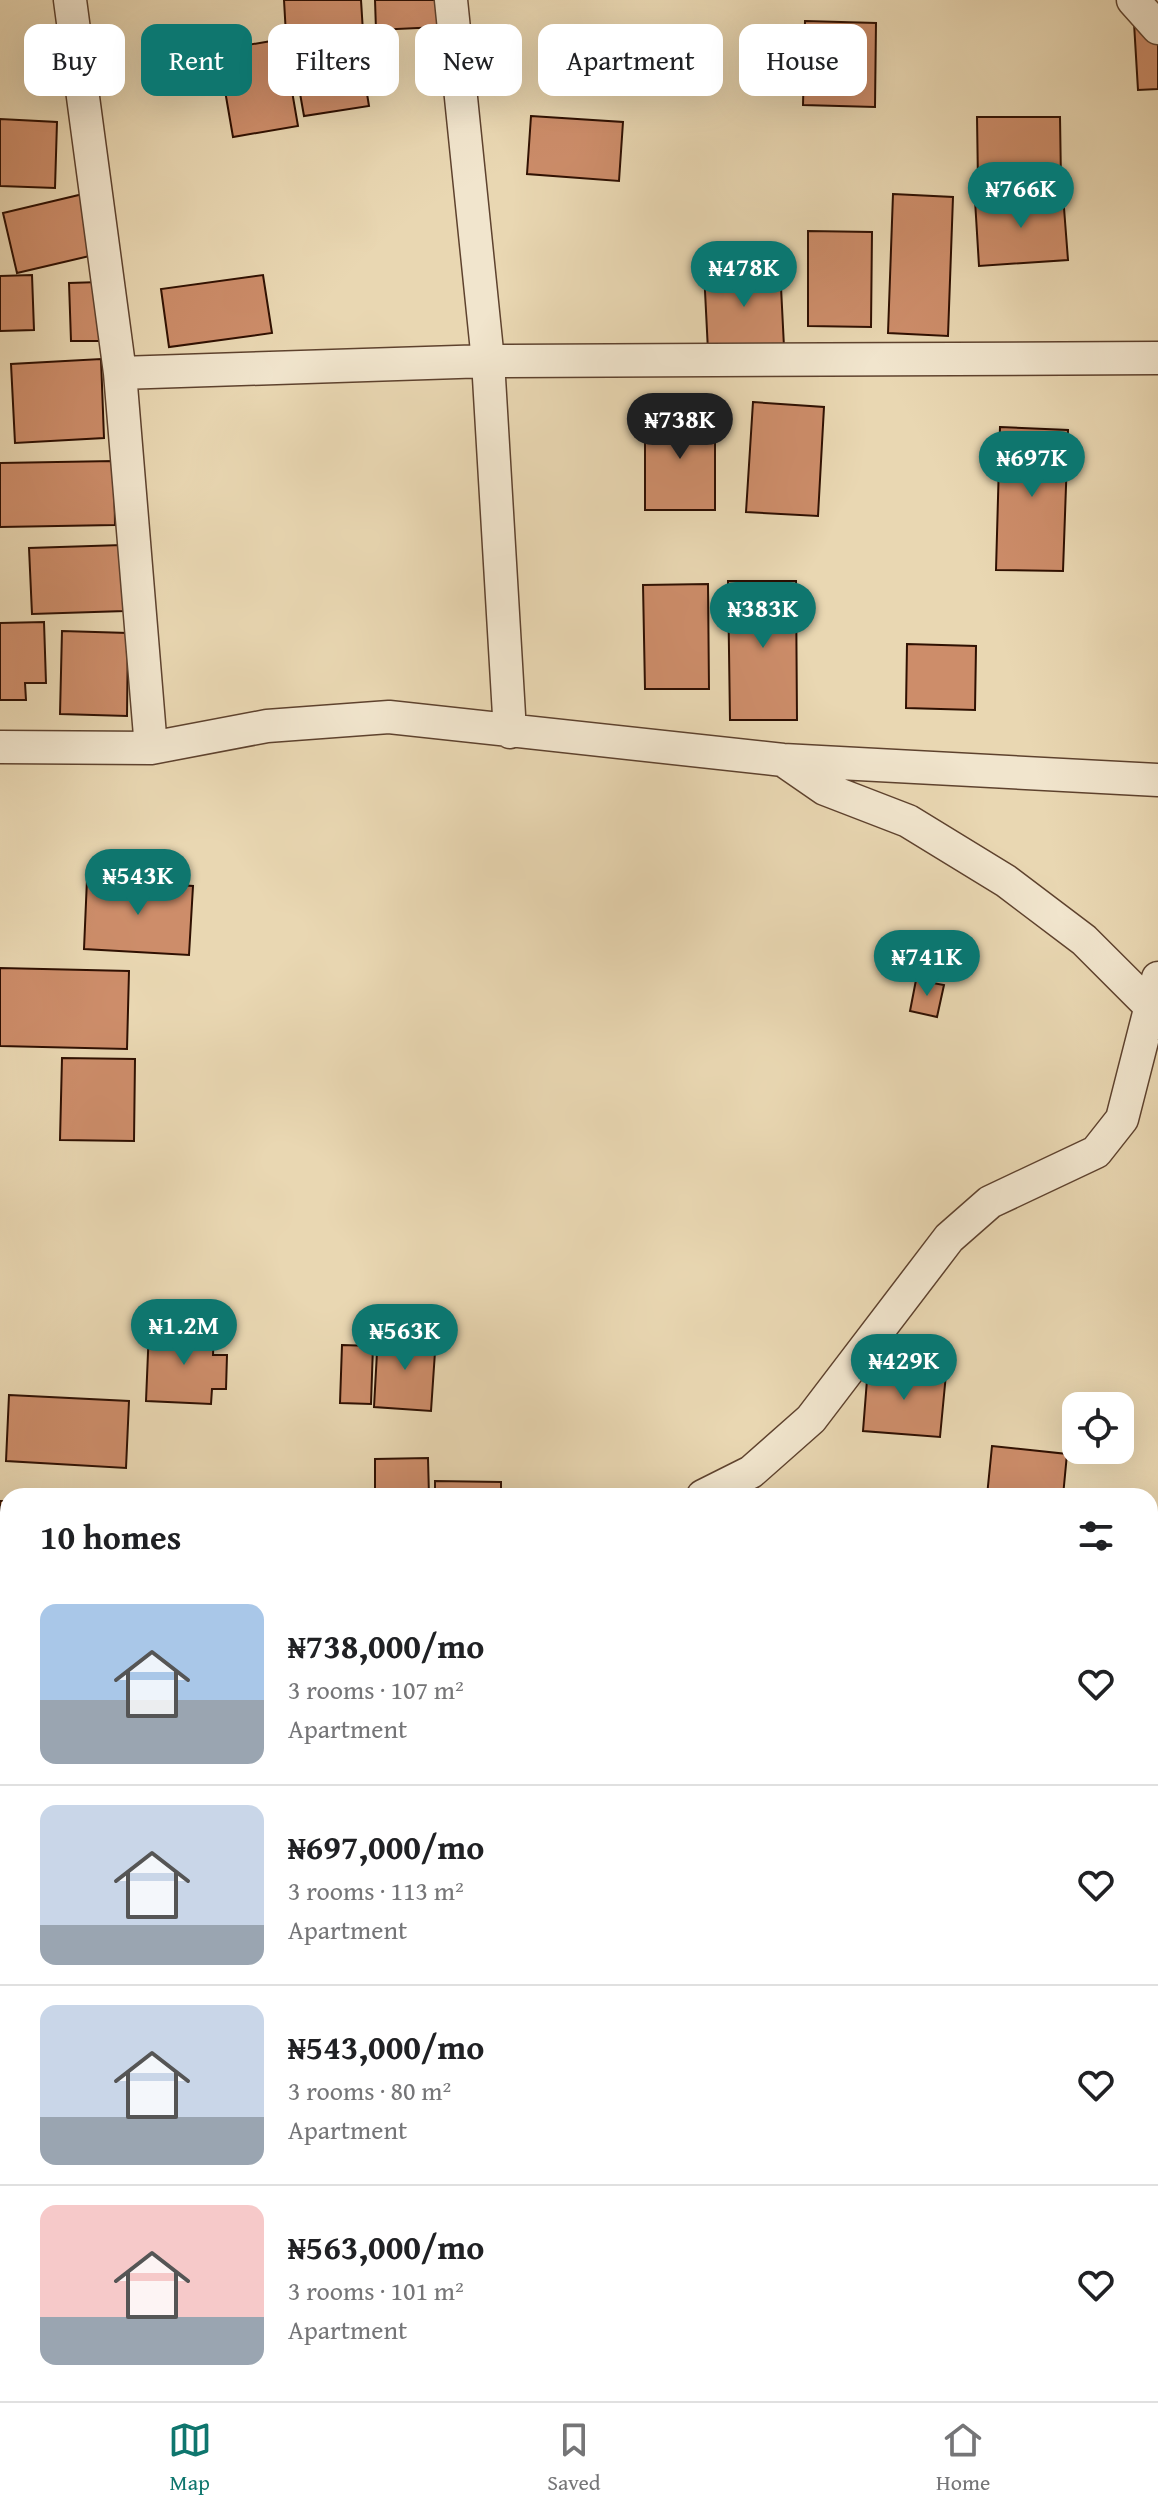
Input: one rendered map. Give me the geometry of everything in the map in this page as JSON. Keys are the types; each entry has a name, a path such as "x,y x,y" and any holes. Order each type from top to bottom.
{"street":[{"path":"70,0 120,373 151,748"},
{"path":"451,0 488,361 510,732"},
{"path":"1133,0 1158,28"},
{"path":"120,373 488,361 1158,358"},
{"path":"0,747 151,748 267,726 389,717 783,760 1158,780"},
{"path":"719,1488 751,1472 811,1419 949,1238 990,1202 1096,1152 1122,1119 1155,1006 1084,940 1006,881 908,821 825,789 783,760"}],"building":[{"path":"284,0 361,0 362,24 285,24"},
{"path":"375,0 438,0 439,24 415,24 415,28 399,29 399,24 376,24"},
{"path":"805,21 876,23 875,107 803,105 803,96 867,96 867,24 805,24"},
{"path":"1158,22 1158,89 1138,90 1134,23"},
{"path":"268,42 268,96 293,96 298,126 233,137 226,96 252,96 252,44"},
{"path":"300,96 367,96 369,106 304,116"},
{"path":"531,116 623,122 619,181 527,174"},
{"path":"977,117 1060,117 1061,181 978,182"},
{"path":"0,119 57,122 55,188 0,186"},
{"path":"83,194 98,254 17,273 3,213"},
{"path":"893,194 953,197 948,336 888,333"},
{"path":"1063,195 1068,260 979,266 975,200"},
{"path":"808,231 872,232 871,327 808,326"},
{"path":"780,267 784,347 708,351 704,271"},
{"path":"32,275 34,330 0,331 0,276"},
{"path":"263,275 272,333 169,347 161,289"},
{"path":"100,282 102,341 71,341 69,283"},
{"path":"101,359 104,438 15,443 11,364"},
{"path":"753,402 824,407 818,516 746,512"},
{"path":"645,412 715,412 715,510 645,510"},
{"path":"1000,427 1068,430 1063,571 996,570"},
{"path":"114,461 115,525 0,527 0,463"},
{"path":"122,545 125,611 32,614 29,548"},
{"path":"728,581 796,581 797,720 730,720"},
{"path":"708,584 709,689 645,689 643,585"},
{"path":"44,622 46,683 25,683 26,700 0,700 0,623"},
{"path":"62,631 128,633 127,716 60,714"},
{"path":"907,644 976,646 975,710 906,708"},
{"path":"87,879 193,886 189,955 84,949"},
{"path":"0,968 129,971 127,1049 0,1046"},
{"path":"916,980 944,985 937,1017 910,1011"},
{"path":"62,1058 135,1059 134,1141 60,1140"},
{"path":"149,1329 214,1332 213,1355 227,1355 226,1389 212,1389 211,1404 146,1401"},
{"path":"378,1334 436,1337 431,1411 374,1407"},
{"path":"342,1345 373,1346 371,1404 340,1403"},
{"path":"868,1367 946,1374 940,1437 863,1431"},
{"path":"9,1395 129,1401 126,1468 6,1461"},
{"path":"992,1446 1062,1453 1062,1464 1066,1464 1064,1488 988,1488"},
{"path":"428,1458 429,1488 375,1488 375,1459"},
{"path":"435,1481 501,1482 501,1488 435,1488"}]}
